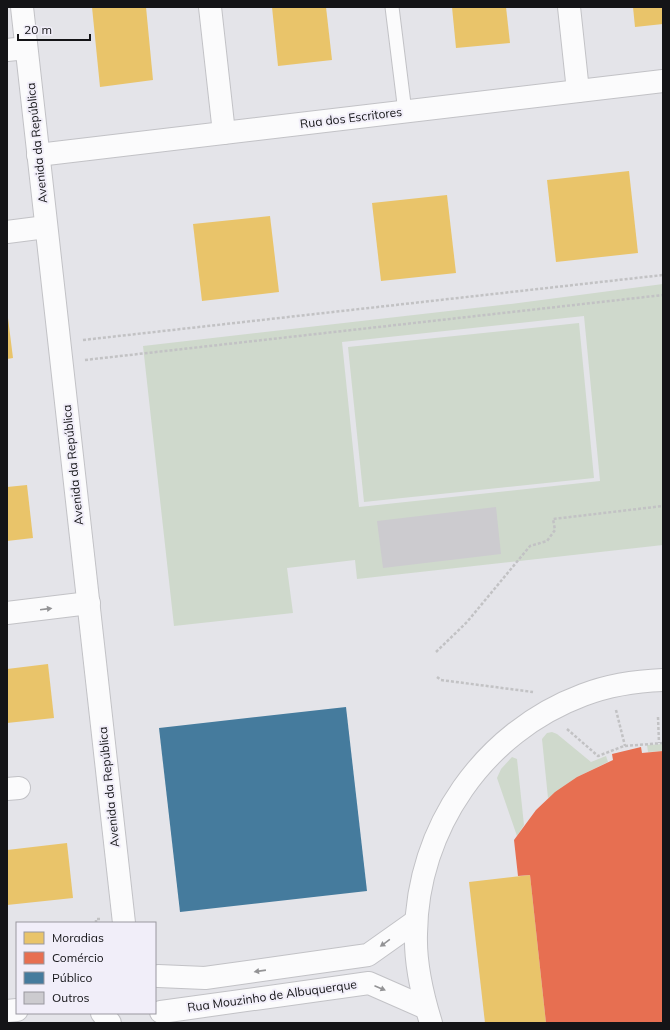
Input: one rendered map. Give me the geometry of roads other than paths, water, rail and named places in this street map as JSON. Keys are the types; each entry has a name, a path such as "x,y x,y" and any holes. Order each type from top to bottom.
{"street":[{"name":"Avenida da República","path":"22,7 17,49 38,155 124,919"},
{"path":"210,7 224,133"},
{"path":"569,7 578,91"},
{"name":"Rua dos Escritores","path":"38,155 663,81"},
{"path":"7,232 46,227"},
{"path":"7,613 89,604"},
{"path":"429,1015 417,965 416,921 424,872 433,843 446,814 462,788 481,764 504,742 528,723 555,707 583,695 613,686 663,680"},
{"path":"156,975 205,978 368,955 416,921"},
{"path":"156,975 163,987 165,1000 157,1018"},
{"name":"Rua Mouzinho de Albuquerque","path":"157,1018 369,983 429,1015"},
{"path":"103,1014 110,1023"}],"lane":[{"path":"392,7 405,112"}]}
